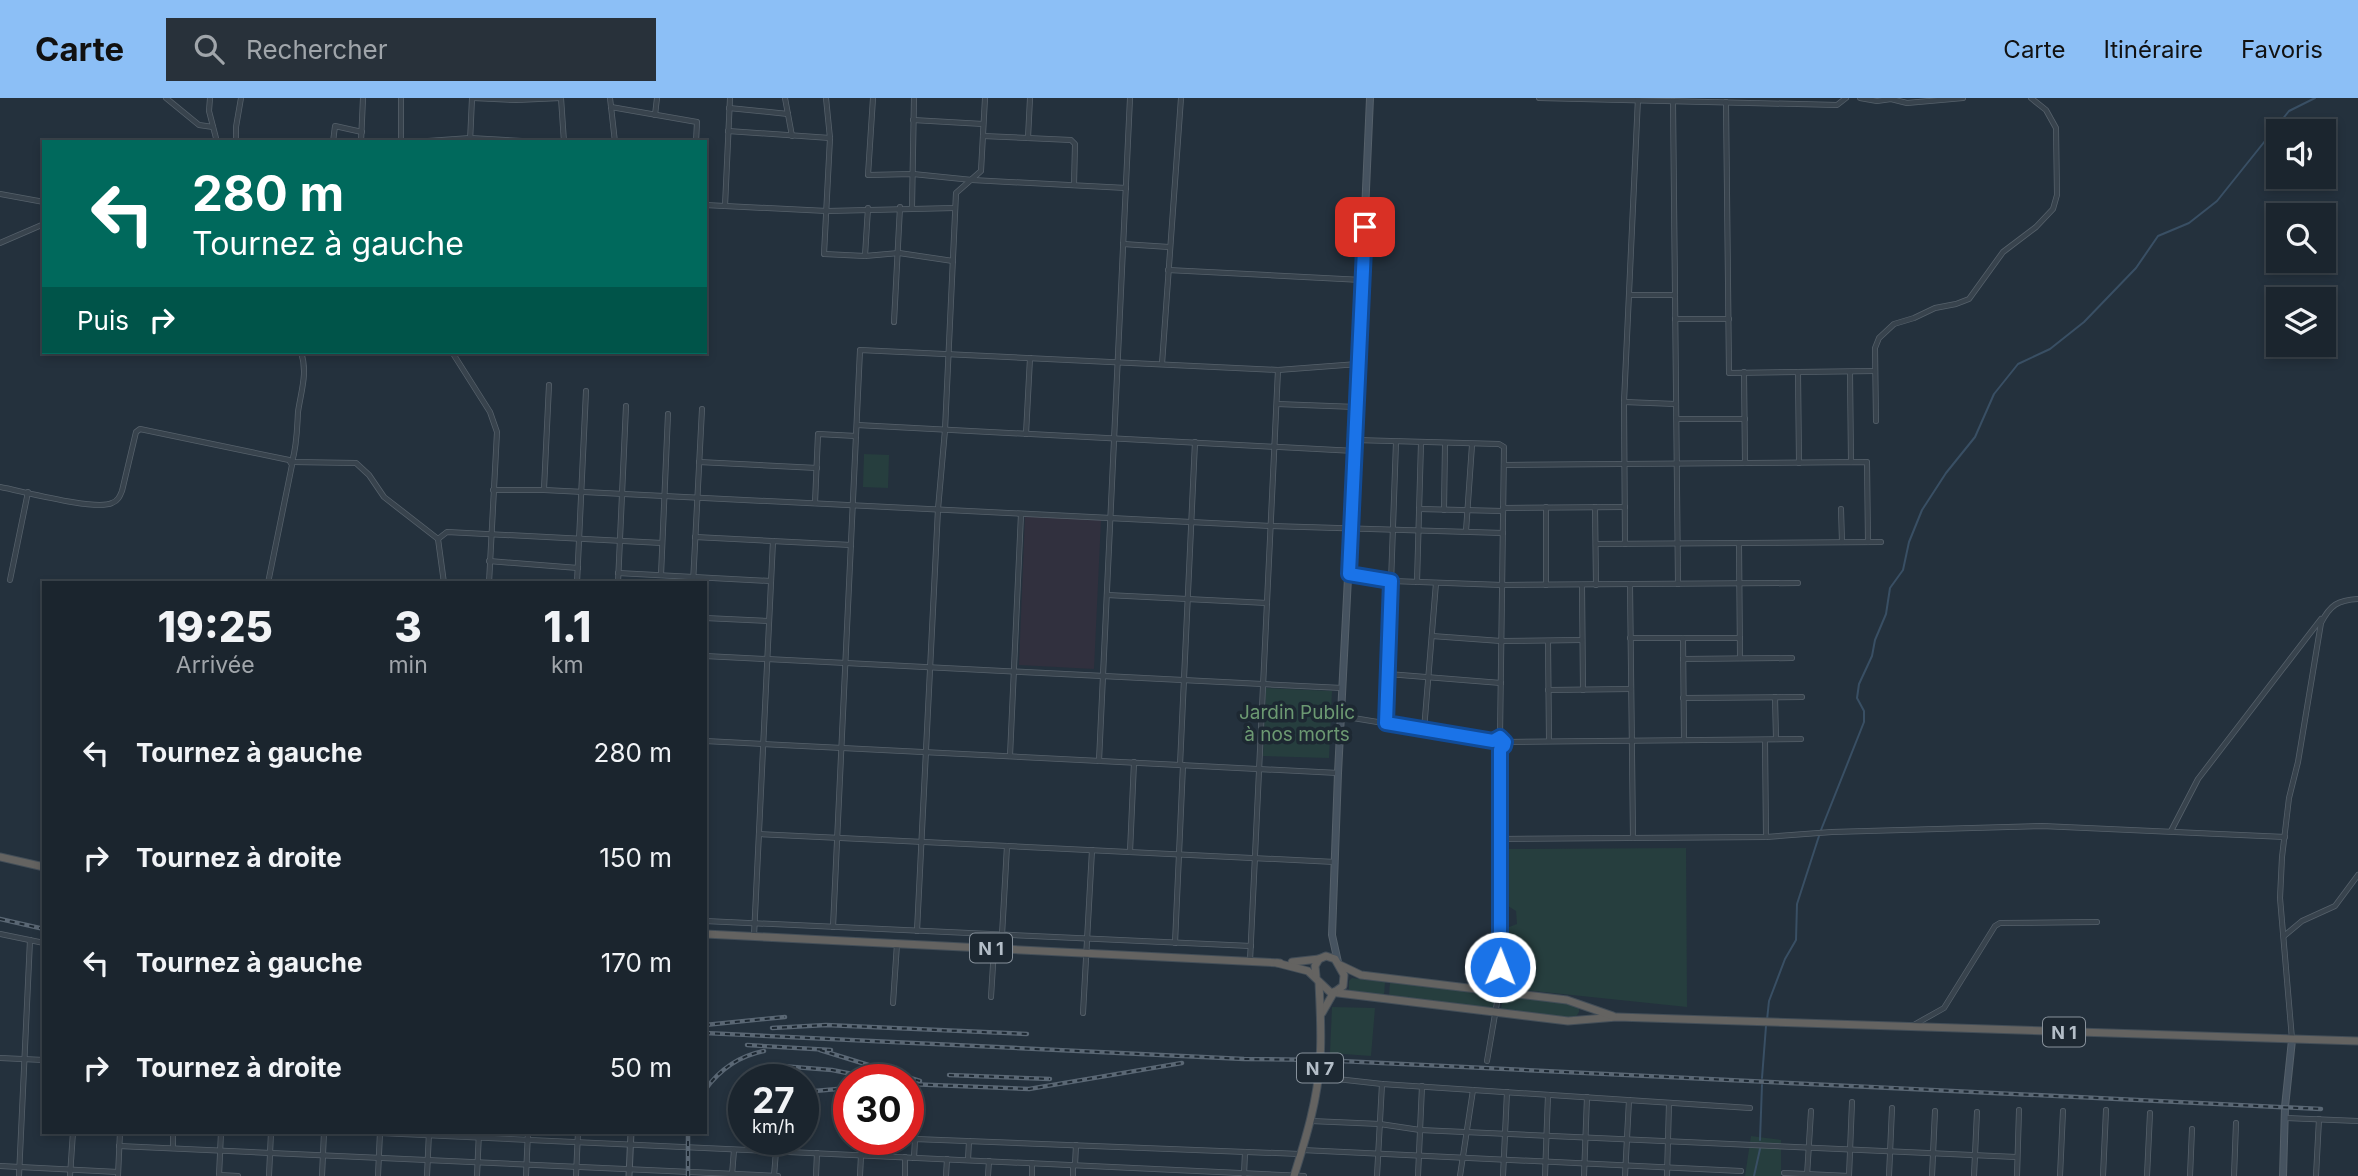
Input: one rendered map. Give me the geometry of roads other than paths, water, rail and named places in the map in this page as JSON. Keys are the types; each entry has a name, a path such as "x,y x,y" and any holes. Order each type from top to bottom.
{"highway":[{"path":"0,857 42,867"},
{"name":"N 1","path":"707,934 1277,963 1303,968 1319,981"},
{"name":"N 1","path":"1277,963 1320,958"},
{"path":"1320,958 1334,958 1339,964 1344,982 1340,989 1334,992 1326,990 1314,970 1320,958"},
{"name":"N 1","path":"1339,964 1362,975 1567,1000 1617,1017"},
{"name":"N 7","path":"1295,1176 1311,1121 1319,1077 1322,1014 1319,981"},
{"name":"N 1","path":"1334,992 1573,1021 1617,1017 2358,1041"},
{"name":"N 7","path":"1322,1014 1334,992"}],"main road":[{"path":"1320,958 1327,951 1332,935 1370,98"},
{"path":"1332,935 1339,964"},
{"path":"2283,1176 2292,1040"}],"street":[{"path":"166,98 199,125 213,127"},
{"path":"209,98 209,111 216,140"},
{"path":"236,140 241,98"},
{"path":"361,140 363,98"},
{"path":"401,98 401,140"},
{"path":"436,140 470,140 472,98 561,98 564,140"},
{"path":"611,98 615,140"},
{"path":"655,115 657,98"},
{"path":"725,206 730,98"},
{"path":"785,98 792,136"},
{"path":"826,98 830,138 824,254 865,256 898,253 953,261"},
{"path":"873,98 868,175 913,174 972,180 1126,188"},
{"path":"912,207 914,98"},
{"path":"917,931 937,509 945,430 956,193 981,171 985,98"},
{"path":"1028,138 1030,98"},
{"path":"1099,761 1130,98"},
{"path":"1162,364 1181,98"},
{"path":"1539,98 1837,105 1846,98"},
{"path":"1860,98 1877,101 1891,99 1907,103 1963,98"},
{"path":"1875,421 1875,348 1879,338 1888,329 1935,308 1969,299 2003,252 2036,227 2053,209 2057,195 2056,128 2046,110 2031,98"},
{"path":"1625,544 1624,402 1638,99"},
{"path":"1673,101 1678,584"},
{"path":"1726,102 1729,373 1875,371"},
{"path":"611,107 697,122 696,140"},
{"path":"729,108 788,114"},
{"path":"914,120 984,124"},
{"path":"333,140 335,126 362,132"},
{"path":"728,131 830,138"},
{"path":"983,136 1073,142 1074,186"},
{"path":"0,194 42,202"},
{"path":"707,205 827,211 900,207 956,208"},
{"path":"894,322 900,207"},
{"path":"865,256 868,208"},
{"path":"0,243 42,225"},
{"path":"1123,244 1170,247"},
{"path":"1168,270 1362,280"},
{"path":"1630,295 1675,295"},
{"path":"1675,319 1729,319"},
{"path":"833,927 860,350 1278,370 1358,364"},
{"path":"268,581 297,443 305,369 301,354"},
{"path":"453,354 490,412 496,432 489,581"},
{"path":"1026,434 1030,358"},
{"path":"1250,961 1278,370"},
{"path":"1744,372 1745,463"},
{"path":"1798,372 1800,463"},
{"path":"1850,372 1851,462"},
{"path":"544,489 549,385"},
{"path":"577,581 586,391"},
{"path":"1624,402 1676,404"},
{"path":"1277,404 1356,407"},
{"path":"618,581 626,406"},
{"path":"693,580 702,409"},
{"path":"661,575 668,414"},
{"path":"1676,419 1745,419"},
{"path":"857,425 1355,451"},
{"path":"0,487 95,506 113,503 122,491 136,432 140,429 292,462 356,463 369,475 384,497 438,539 444,581"},
{"path":"815,503 818,434 856,436"},
{"path":"1356,440 1504,447 1500,737 1505,742 1801,739"},
{"path":"1175,943 1195,442"},
{"path":"1386,723 1396,442"},
{"path":"1417,582 1421,443"},
{"path":"1444,510 1446,444"},
{"path":"1466,531 1472,444"},
{"path":"699,462 817,468"},
{"path":"1504,465 1867,462 1868,542"},
{"path":"493,490 544,489 1271,526 1503,533"},
{"path":"10,580 28,492"},
{"path":"1546,507 1546,585"},
{"path":"1595,507 1596,585"},
{"path":"1419,509 1625,507"},
{"path":"1841,509 1842,542"},
{"path":"1010,756 1021,514"},
{"path":"438,539 447,532 662,543"},
{"path":"695,537 851,545"},
{"path":"754,937 773,541"},
{"path":"1596,544 1881,542"},
{"path":"1739,543 1740,658"},
{"path":"489,561 578,568"},
{"path":"618,573 693,580 771,581"},
{"path":"1349,574 1391,581 1502,586 1798,583"},
{"path":"1424,730 1436,583"},
{"path":"1630,584 1633,838"},
{"path":"1582,585 1583,690"},
{"path":"1107,595 1267,603"},
{"path":"2171,831 2198,779 2328,610 2336,603 2358,599"},
{"path":"2292,1040 2280,898 2285,837 2289,798 2303,737 2321,623 2328,610"},
{"path":"707,618 769,621"},
{"path":"1432,636 1501,641 1582,640"},
{"path":"1630,638 1740,638"},
{"path":"1682,638 1684,740"},
{"path":"1548,641 1549,741"},
{"path":"707,656 1342,688"},
{"path":"1683,659 1793,658"},
{"path":"1388,674 1500,682"},
{"path":"1548,690 1631,689"},
{"path":"1775,697 1776,739"},
{"path":"1683,698 1802,697"},
{"path":"1340,716 1493,741 1500,737"},
{"path":"1765,739 1766,837"},
{"path":"707,741 1338,773"},
{"path":"1493,741 1500,749"},
{"path":"1487,1061 1499,991 1500,749 1505,742"},
{"path":"1130,852 1134,762"},
{"path":"1499,839 1766,837 1832,832 2042,826 2285,837"},
{"path":"759,834 1335,862"},
{"path":"1002,935 1007,846"},
{"path":"1083,1013 1092,850"},
{"path":"2283,937 2302,921 2335,906 2358,875"},
{"path":"707,921 1251,946"},
{"path":"1911,1026 1944,1008 1995,926 2000,923 2097,922"},
{"path":"0,934 42,943"},
{"path":"19,1176 30,940"},
{"path":"893,1003 897,944"},
{"path":"991,997 994,949"},
{"path":"0,1058 42,1060"},
{"path":"1319,1077 1382,1084 1750,1108"},
{"path":"1377,1176 1382,1084"},
{"path":"1418,1176 1422,1086"},
{"path":"1460,1176 1473,1090"},
{"path":"1503,1176 1507,1092"},
{"path":"1545,1176 1548,1095"},
{"path":"1584,1176 1587,1097"},
{"path":"1625,1176 1629,1100"},
{"path":"1784,1173 1849,1176 1852,1102"},
{"path":"1667,1176 1669,1103"},
{"path":"1889,1176 1892,1108"},
{"path":"2017,1176 2019,1110"},
{"path":"2103,1176 2106,1110"},
{"path":"1807,1175 1811,1111"},
{"path":"1931,1176 1935,1111"},
{"path":"2060,1176 2063,1111"},
{"path":"1975,1176 1978,1112"},
{"path":"2147,1176 2150,1113"},
{"path":"2285,1118 2358,1121"},
{"path":"2316,1176 2319,1119"},
{"path":"1311,1121 1380,1124 1420,1130 2016,1157"},
{"path":"2234,1176 2236,1123"},
{"path":"2190,1176 2192,1129"},
{"path":"71,1176 72,1134"},
{"path":"0,1166 118,1174 120,1134"},
{"path":"173,1134 173,1148"},
{"path":"221,1134 219,1176 238,1176"},
{"path":"269,1176 271,1134"},
{"path":"322,1176 324,1134"},
{"path":"378,1176 380,1134"},
{"path":"426,1176 428,1134 728,1150"},
{"path":"526,1176 528,1134"},
{"path":"576,1176 578,1134"},
{"path":"629,1173 631,1134"},
{"path":"477,1176 479,1135"},
{"path":"914,1158 915,1139 1245,1152 1378,1154 1741,1171"},
{"path":"968,1160 969,1141"},
{"path":"1073,1176 1076,1145"},
{"path":"119,1146 526,1164 629,1173 776,1176 776,1155"},
{"path":"1244,1175 1245,1152"},
{"path":"819,1153 1161,1169 1204,1174 1304,1176"},
{"path":"732,1175 734,1155"},
{"path":"816,1176 817,1155"},
{"path":"860,1176 861,1156"},
{"path":"905,1157 905,1176"},
{"path":"946,1176 947,1159"},
{"path":"988,1176 989,1161"},
{"path":"1032,1163 1032,1176"},
{"path":"1122,1176 1123,1167"},
{"path":"1160,1176 1161,1169"}],"waterway":[{"path":"1821,830 1864,722 1864,711 1857,698 1859,684 1886,614 1890,588 1903,570 1909,542 1922,510 1946,473 1975,437 1994,394 2018,364 2050,349 2084,322 2136,268 2158,236 2189,223 2217,201 2289,111 2315,98"},
{"path":"1767,1020 1769,1001 1785,959 1796,940 1797,904 1819,836"},
{"path":"1762,1078 1766,1026"},
{"path":"1760,1140 1762,1085"},
{"path":"1754,1176 1760,1149"}],"railway":[{"path":"0,919 42,929"},
{"path":"707,1025 785,1017"},
{"path":"772,1028 826,1025 1027,1034"},
{"path":"707,1033 2321,1109"},
{"path":"747,1045 831,1050"},
{"path":"820,1050 865,1064"},
{"path":"707,1088 731,1065 746,1056 764,1051"},
{"path":"924,1085 1029,1089 1182,1063"},
{"path":"819,1069 833,1070"},
{"path":"949,1075 1050,1079"},
{"path":"819,1091 833,1089"},
{"path":"688,1134 688,1176"}],"park label":[{"name":"Jardin Public à nos morts","path":"1297,723"}]}
